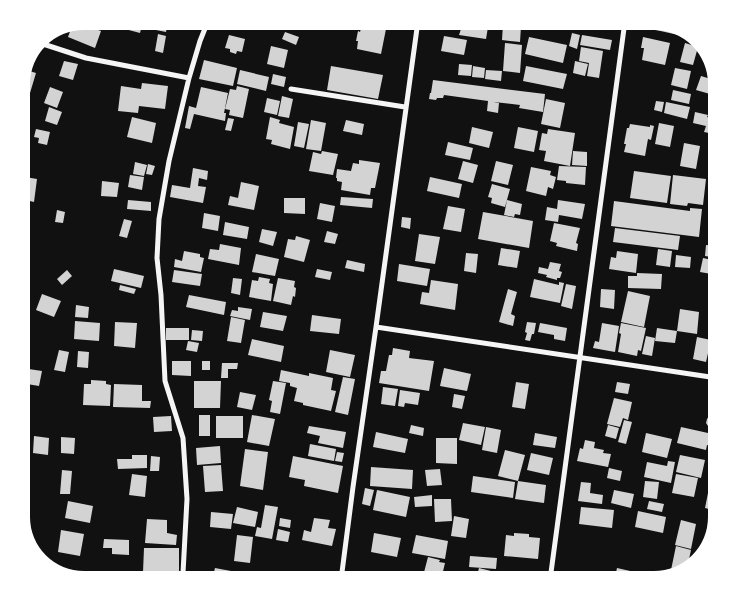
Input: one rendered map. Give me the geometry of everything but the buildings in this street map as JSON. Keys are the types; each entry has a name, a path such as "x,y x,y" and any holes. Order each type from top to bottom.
{"street":[{"path":"183,571 187,499 183,438 165,380 161,295 156,258 159,219 168,160 189,78 204,30"},
{"path":"342,571 417,30"},
{"path":"551,571 624,30"},
{"path":"46,45 86,58 189,78"},
{"path":"291,89 406,107"},
{"path":"376,327 708,377"}]}
